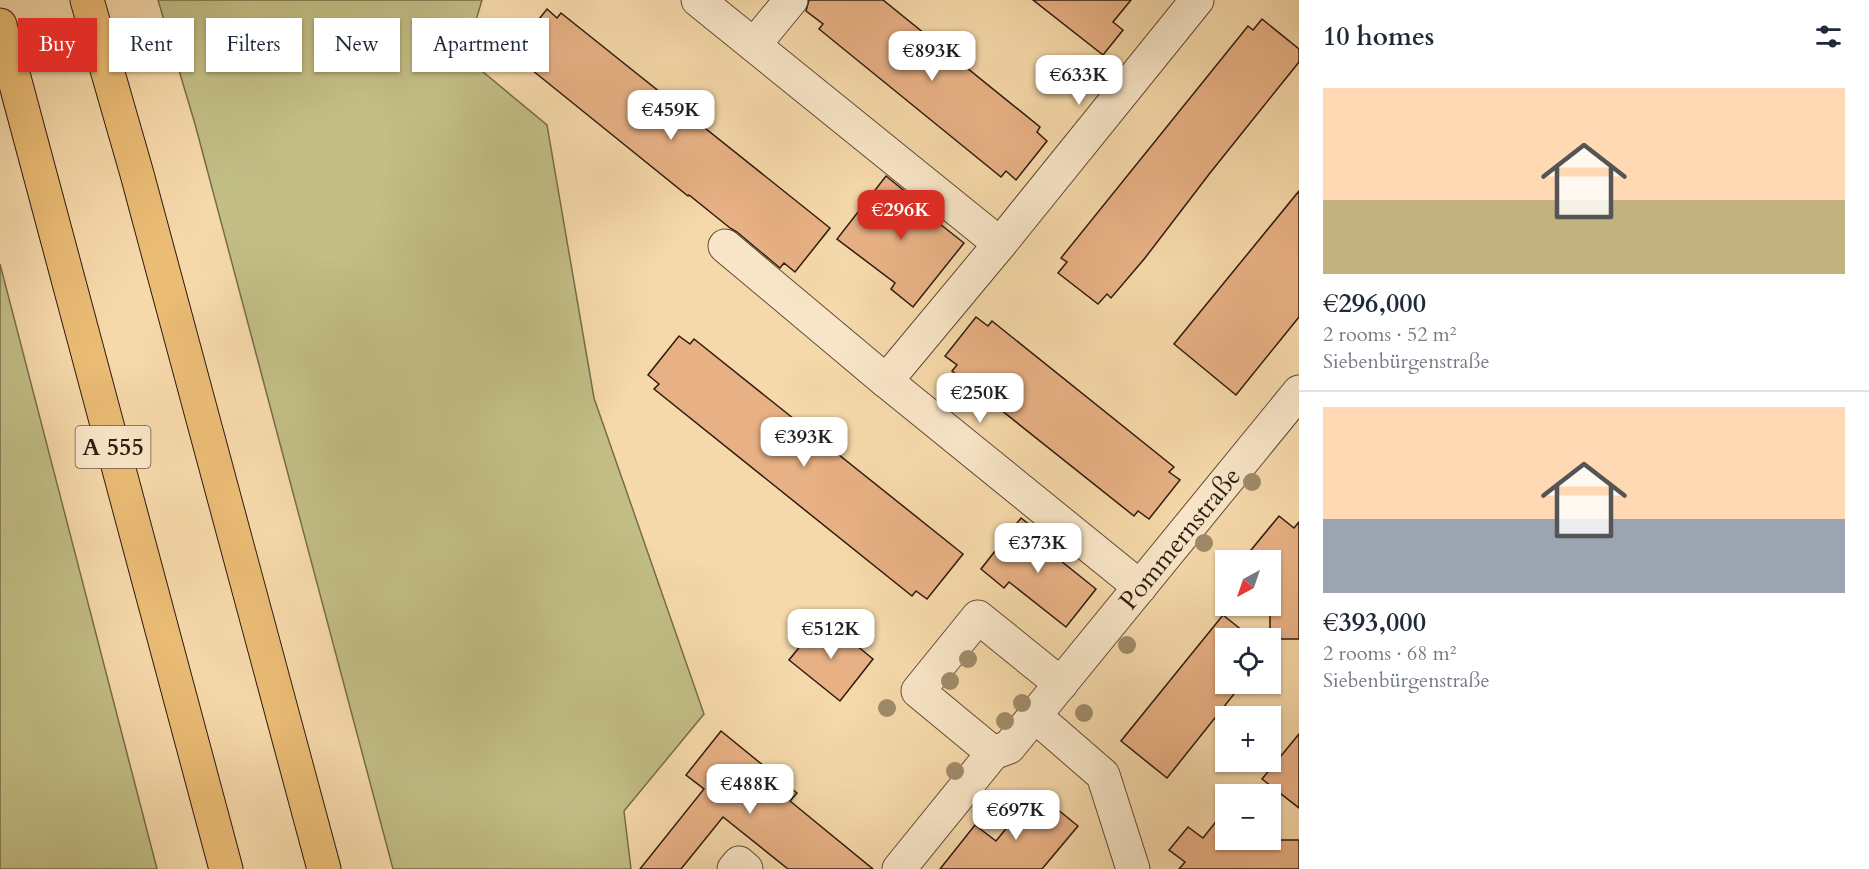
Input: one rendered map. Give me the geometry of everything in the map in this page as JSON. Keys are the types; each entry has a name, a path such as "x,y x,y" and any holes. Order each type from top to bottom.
{"highway":[{"path":"87,0 144,197 324,869"},
{"name":"A 555","path":"0,25 226,869"}],"street":[{"path":"698,0 1000,243"},
{"path":"754,45 790,0"},
{"path":"886,381 1197,0"},
{"path":"725,246 886,381 1140,587"},
{"name":"Pommernstraße","path":"899,869 993,753 1009,747 1035,716 1299,392"},
{"path":"993,753 918,691 978,617 1061,684"},
{"path":"1035,716 1103,775 1133,869"},
{"path":"734,869 739,863 746,869"}],"shaded area":[{"path":"158,0 482,0 477,18 412,18 412,72 483,72 547,125 594,398 704,714 624,811 631,869 393,869 179,72 194,72 194,18 163,18"},
{"path":"0,264 157,869 0,869"}],"building":[{"path":"809,0 883,0 1040,127 1037,132 1047,141 1016,180 1006,171 1001,177 819,29 823,24 806,11"},
{"path":"1033,0 1131,0 1113,22 1123,30 1103,55"},
{"path":"547,9 557,18 561,13 830,228 795,272 784,263 780,268 534,72 549,72 549,18 540,18"},
{"path":"1262,19 1299,49 1299,62 1145,258 1111,298 1107,294 1098,304 1058,273 1067,262 1061,258 1248,26 1253,30"},
{"path":"886,176 908,194 906,197 964,243 913,307 891,289 895,283 837,239"},
{"path":"1299,191 1299,317 1236,395 1174,344"},
{"path":"976,317 988,326 992,321 1174,467 1169,472 1180,480 1149,519 1138,511 1134,516 952,371 957,365 945,356"},
{"path":"679,336 690,344 694,339 963,554 927,599 916,591 912,596 654,389 659,384 648,375"},
{"path":"1279,516 1294,528 1299,522 1299,639 1281,639 1281,628 1270,628 1270,616 1281,616 1281,550 1251,550"},
{"path":"1021,518 1045,537 1040,544 1096,589 1066,627 1009,582 1004,588 981,569"},
{"path":"1222,616 1239,628 1215,628 1215,694 1234,694 1224,706 1215,706 1215,718 1167,778 1121,741"},
{"path":"823,618 873,659 840,701 789,660"},
{"path":"721,731 797,793 790,801 873,869 788,869 723,817 681,869 640,869 704,789 686,775"},
{"path":"1299,734 1299,808 1281,794 1281,784 1268,784 1262,779 1268,772 1281,772 1281,756"},
{"path":"1036,792 1078,826 1042,869 940,869 975,825 996,841"},
{"path":"1215,823 1215,850 1281,850 1281,840 1299,840 1299,869 1179,869 1185,862 1169,850 1188,827 1203,838"}]}
